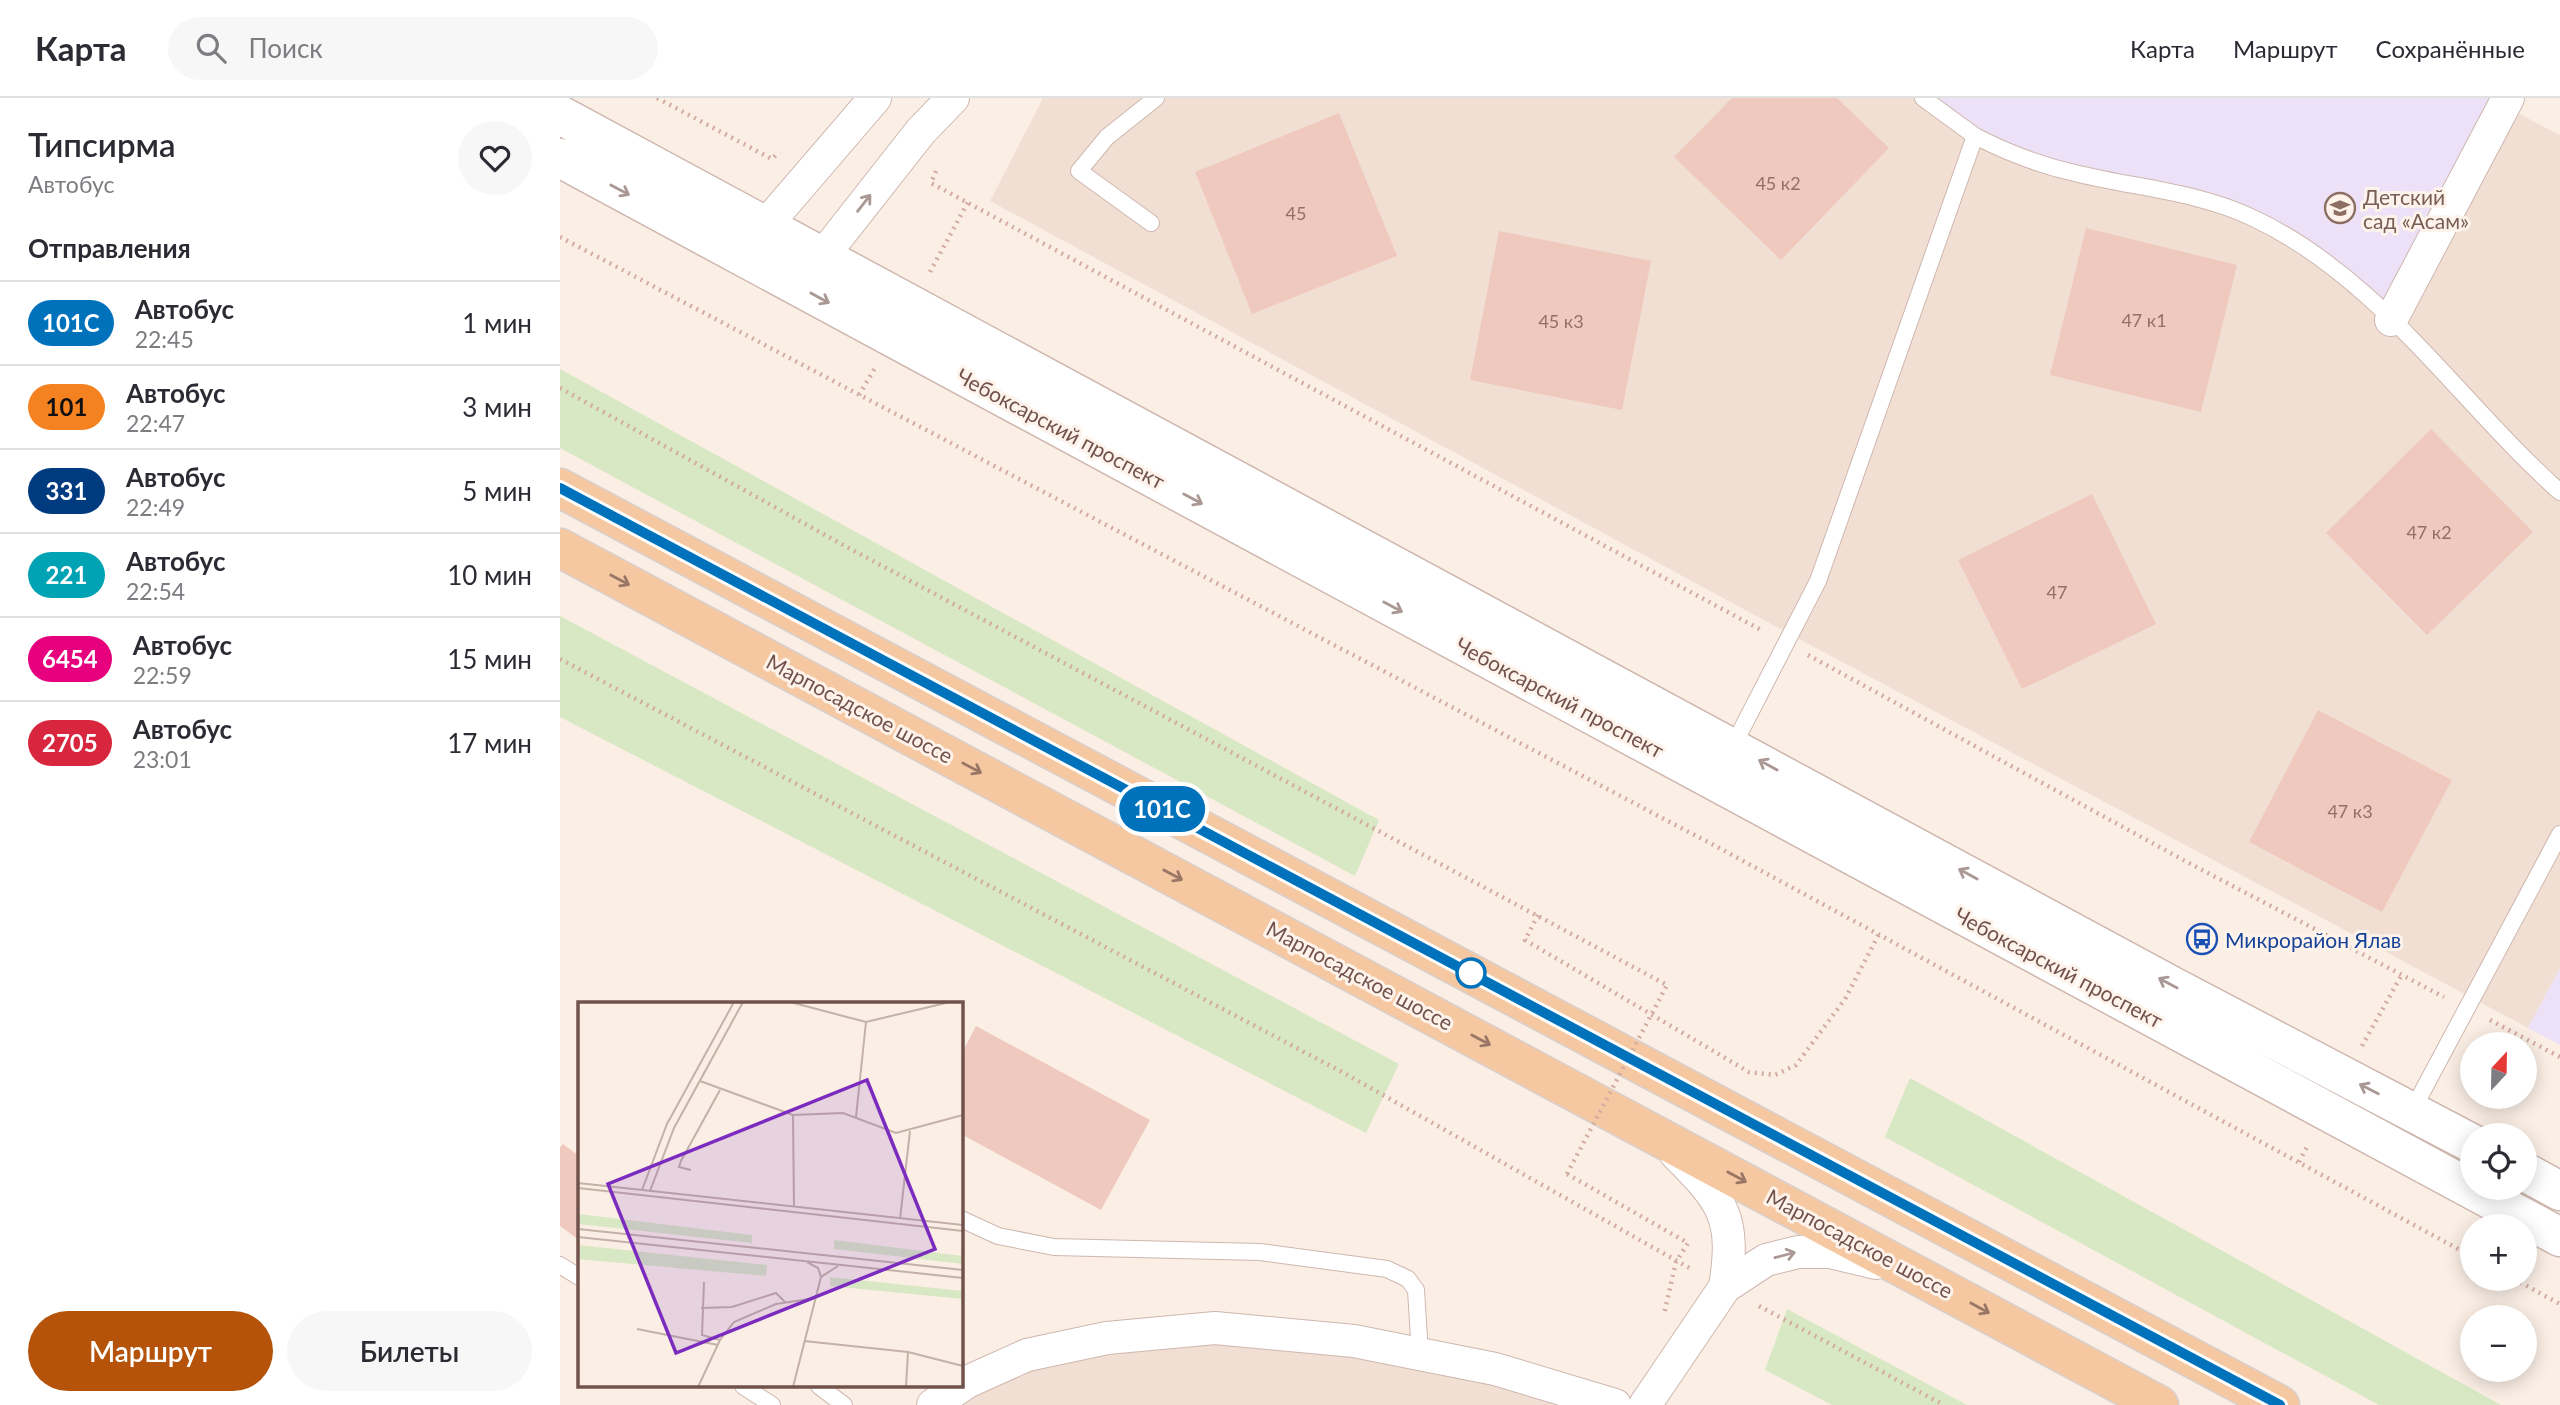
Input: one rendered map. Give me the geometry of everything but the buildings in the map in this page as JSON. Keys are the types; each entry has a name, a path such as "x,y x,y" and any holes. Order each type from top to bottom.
{"main road":[{"path":"560,488 2280,1405"},
{"name":"Марпосадское шоссе","path":"560,548 2159,1405"}],"street":[{"path":"778,275 766,225 875,98"},
{"path":"822,257 921,131 953,98"},
{"path":"2391,320 2508,98"},
{"name":"Чебоксарский проспект","path":"560,114 2174,986 2460,1137"},
{"name":"Чебоксарский проспект","path":"560,158 2560,1237"},
{"path":"1655,1133 1704,1182 1727,1220 1731,1250 1725,1287"},
{"path":"2537,1179 2560,1191"},
{"path":"1645,1405 1725,1287 1766,1260 1798,1252 1830,1252 1915,1272"},
{"path":"962,1385 1027,1355 1107,1338 1215,1328 1354,1341 1495,1369 1615,1405"},
{"path":"933,1405 958,1388"}],"lane":[{"path":"1151,223 1079,171 1107,137 1156,98"},
{"path":"1923,98 1975,135 2050,167 2208,201 2251,216 2316,253 2391,320 2510,445 2560,492"},
{"path":"1733,746 1818,581 1975,135"},
{"path":"2412,1111 2560,834"},
{"path":"962,1219 998,1236 1054,1247 1260,1252 1387,1269 1408,1279 1416,1290 1420,1354"},
{"path":"560,1265 578,1276"},
{"path":"746,1388 772,1405"},
{"path":"822,1388 844,1405"}],"path":[{"path":"657,98 772,159 781,150"},
{"path":"931,183 1766,632"},
{"path":"925,282 968,202"},
{"path":"560,237 1880,934 2460,1250"},
{"path":"859,395 877,365"},
{"path":"560,388 845,546 1667,985 1567,1174 1688,1242 1676,1262"},
{"path":"1807,654 2401,976 2451,1000"},
{"path":"560,659 1344,1073 1676,1262 1944,1405"},
{"path":"1538,915 1525,940 1749,1072 1775,1074 1796,1065 1845,999 1880,934"},
{"path":"2357,1056 2401,976"},
{"path":"2482,1016 2560,1057"},
{"path":"2536,1291 2560,1304"}],"shaded area":[{"path":"1043,98 1923,98 2504,106 2560,135 2560,968 2528,1028 1771,624 990,201"},
{"name":"Детский сад «Асам»","path":"1923,98 2508,98 2391,320 2251,216 2023,158"},
{"path":"2560,968 2560,1045 2528,1028"},
{"path":"1215,1328 1615,1405 933,1405 962,1388 967,1382"}],"green space":[{"path":"560,369 1379,820 1355,876 560,448"},
{"path":"560,616 1399,1064 1366,1133 560,717"},
{"path":"1910,1078 2501,1405 2379,1405 1885,1137"},
{"path":"1787,1309 1967,1405 1832,1405 1765,1370"}],"bus line":[{"name":"101С","path":"560,488 2280,1405"}],"place":[{"name":"Детский сад «Асам»","path":"2340,208"},
{"name":"Микрорайон Ялав","path":"2202,939"}]}
